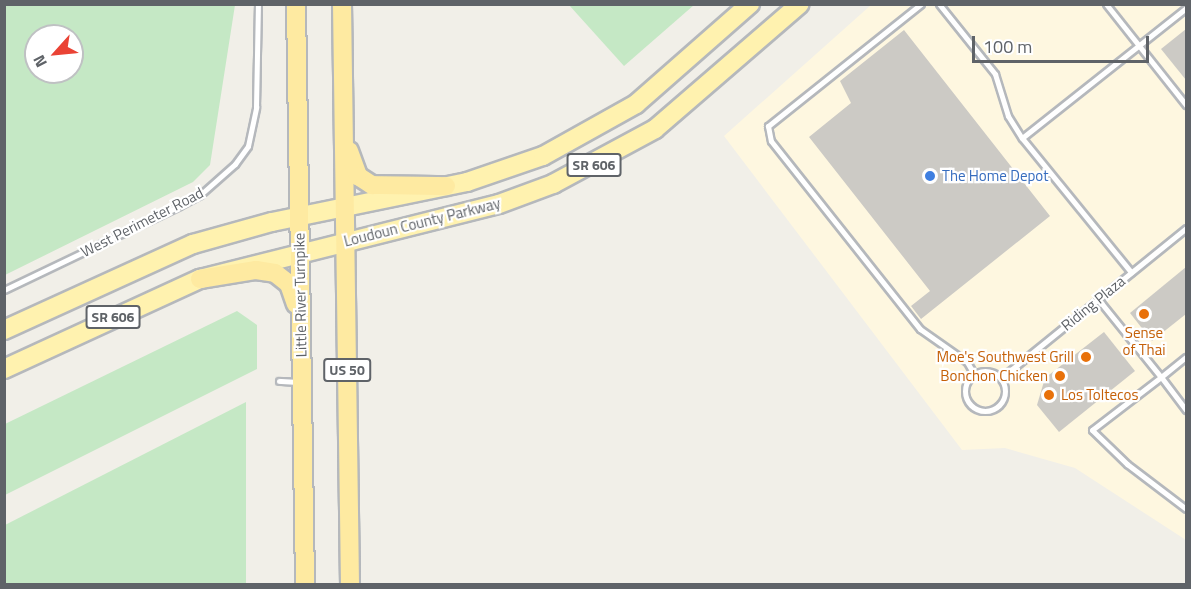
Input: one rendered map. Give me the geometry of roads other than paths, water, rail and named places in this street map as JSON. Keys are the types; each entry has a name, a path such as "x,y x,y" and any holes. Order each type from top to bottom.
{"highway":[{"name":"Little River Turnpike","path":"296,4 305,585"},
{"name":"US 50","path":"342,4 350,585"},
{"path":"343,108 351,162 364,181 383,186 446,186"},
{"path":"200,279 256,270 275,273 293,293 301,333"}],"main road":[{"name":"Loudoun County Parkway","path":"4,330 194,244 298,217 446,186 521,164 600,127 658,86 750,4"},
{"name":"Loudoun County Parkway","path":"4,369 200,279 299,252 499,204 584,170 655,129 800,4"}],"lane":[{"name":"West Perimeter Road","path":"4,290 180,206 222,177 241,156 253,130 258,54 258,4"},
{"path":"921,4 768,126 771,141 920,329 967,362 974,374"},
{"path":"1106,4 1186,105"},
{"path":"943,6 995,74 1008,116 1022,138 1131,272"},
{"path":"1022,138 1186,8"},
{"name":"Riding Plaza","path":"1001,378 1186,228"},
{"path":"1098,299 1186,410"},
{"path":"1186,357 1092,430 1127,464 1186,509"},
{"path":"991,371 1001,378 1005,390 1002,402 992,410 980,411 969,404 964,391 974,374 991,371"},
{"path":"279,381 302,382"}],"place":[{"name":"The Home Depot","path":"930,176"},
{"name":"Sense of Thai","path":"1144,314"},
{"name":"Moe's Southwest Grill","path":"1086,357"},
{"name":"Bonchon Chicken","path":"1060,376"},
{"name":"Los Toltecos","path":"1049,395"}]}
